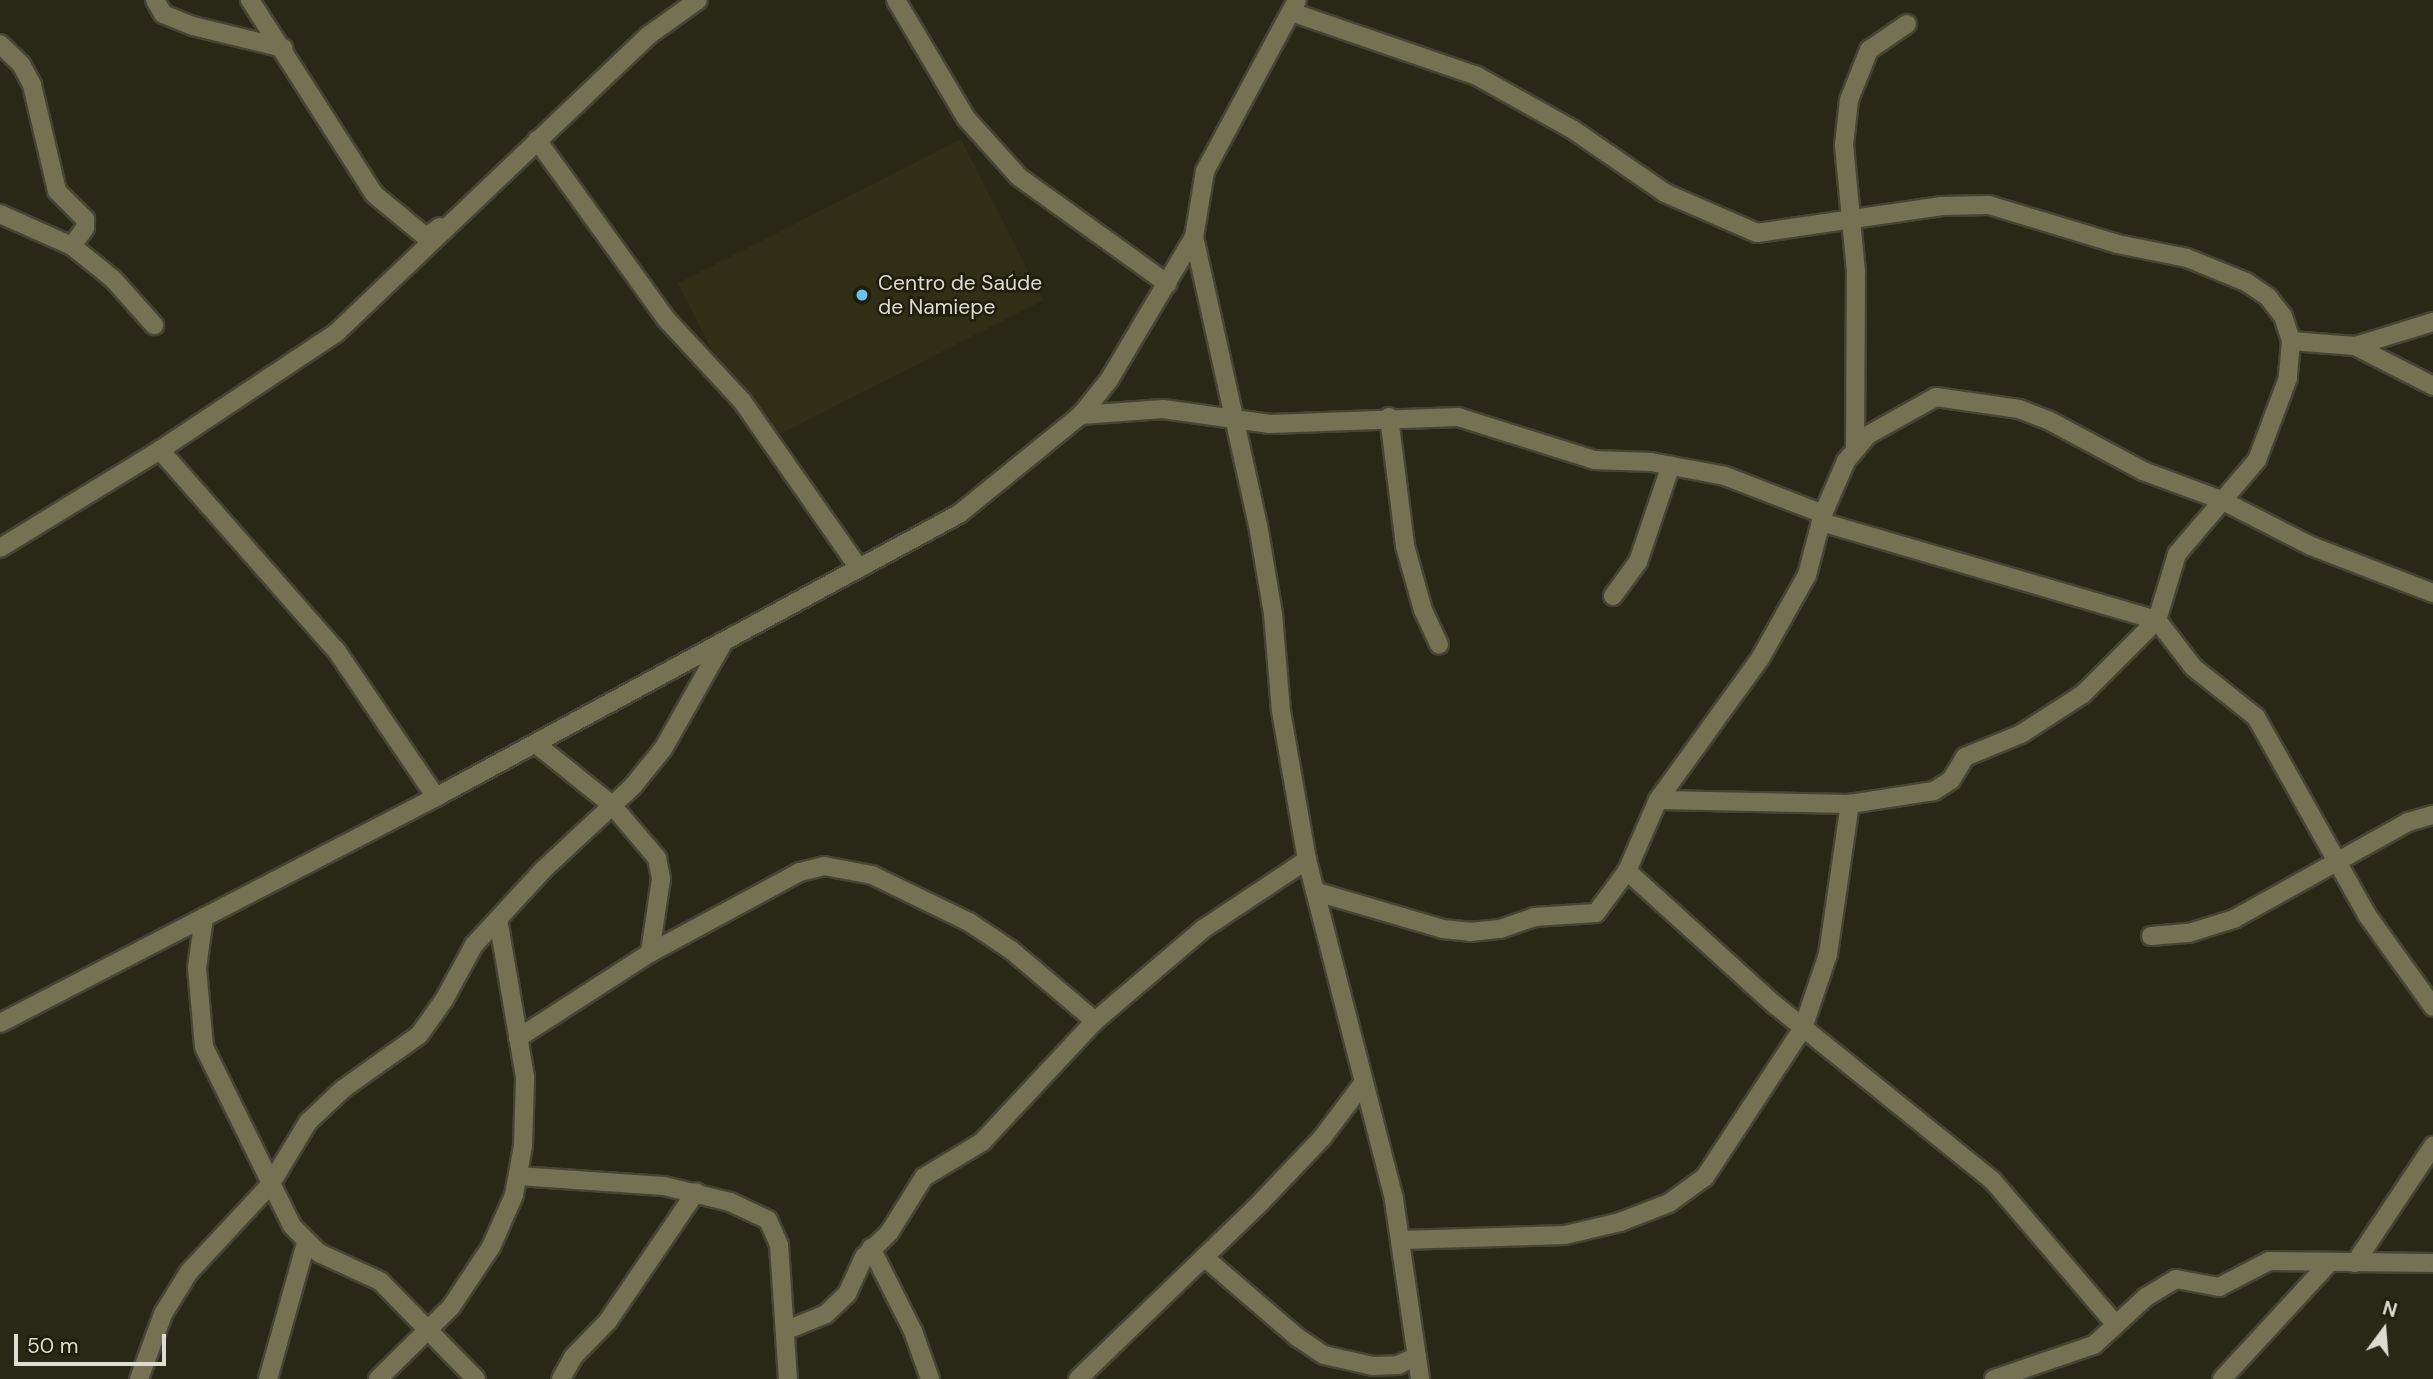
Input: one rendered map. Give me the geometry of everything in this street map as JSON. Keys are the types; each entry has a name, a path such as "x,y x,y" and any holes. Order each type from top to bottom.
{"street":[{"path":"155,0 163,14 193,26 283,48"},
{"path":"250,0 374,194 426,237 459,214"},
{"path":"0,548 160,450 336,333 649,35 698,0"},
{"path":"897,0 967,118 1019,177 1168,284"},
{"path":"0,1023 536,744 959,514 1081,415 1109,380 1194,237 1205,170 1294,6 1477,76 1572,129 1665,193 1742,228 1778,233 1942,206 1989,205 2117,244 2187,258 2246,282 2268,297 2283,316 2291,341 2288,377 2258,460 2221,499 2177,554 2157,620 2083,694 2021,733 1965,757 1945,786 1850,804 1658,800"},
{"path":"1855,448 1857,323 1844,145 1852,88 1869,50 1907,24"},
{"path":"0,44 21,64 32,85 57,191 85,219 85,228 72,246"},
{"path":"537,140 667,320 742,401 859,568"},
{"path":"0,214 72,246 113,279 154,325"},
{"path":"1194,237 1210,324 1237,423 1273,614 1281,711 1307,860 1402,1240 1420,1379"},
{"path":"2291,341 2355,346 2433,322"},
{"path":"2355,346 2433,386"},
{"path":"1317,892 1443,929 1485,932 1534,917 1596,912 1609,901 1627,871 1658,800 1761,657 1807,575 1822,518 1836,479 1855,448 1895,418 1936,397 2019,409 2143,471 2221,499 2311,546 2433,593"},
{"path":"1081,415 1163,409 1216,415 1237,423 1458,417 1594,460 1671,465 1760,487 1822,518 2157,620 2193,667 2256,717 2367,915 2433,1007"},
{"path":"1389,417 1405,546 1423,610 1439,644"},
{"path":"160,450 336,650 436,797"},
{"path":"1613,596 1638,562 1671,465"},
{"path":"139,1379 173,1293 224,1230 270,1185 308,1122 343,1089 399,1052 431,1021 474,945 612,805 663,749 723,643"},
{"path":"536,744 612,805 660,867 650,953"},
{"path":"1402,1240 1565,1235 1620,1222 1669,1203 1705,1177 1803,1028 1828,954 1850,804"},
{"path":"2151,936 2189,933 2234,919 2409,822 2433,815"},
{"path":"787,1330 826,1314 840,1301 871,1248 889,1233 924,1177 982,1142 1095,1021 1203,929 1307,860"},
{"path":"518,1038 650,953 800,872 824,866 851,869 930,900 969,922 1011,950 1095,1021"},
{"path":"1627,871 1803,1028 1993,1181 2116,1325"},
{"path":"204,916 197,968 204,1047 270,1185 306,1243 380,1281 426,1332 476,1379"},
{"path":"378,1379 451,1307 504,1223 518,1176 526,1096 498,919"},
{"path":"1078,1379 1322,1139 1362,1086"},
{"path":"2355,1263 2433,1146"},
{"path":"518,1176 603,1180 696,1192 750,1211 774,1228 787,1330 788,1379"},
{"path":"561,1379 573,1357 608,1321 696,1192"},
{"path":"268,1379 306,1243"},
{"path":"871,1248 913,1331 930,1379"},
{"path":"1204,1257 1297,1337 1324,1354 1373,1366 1398,1365 1417,1356"},
{"path":"1994,1379 2080,1352 2116,1325 2146,1297 2176,1279 2219,1287 2269,1261 2328,1264 2433,1263"},
{"path":"2222,1379 2328,1264"}],"shaded area":[{"name":"Centro de Saúde de Namiepe","path":"961,139 1043,300 760,445 678,283"}],"place":[{"name":"Centro de Saúde de Namiepe","path":"862,295"}]}
